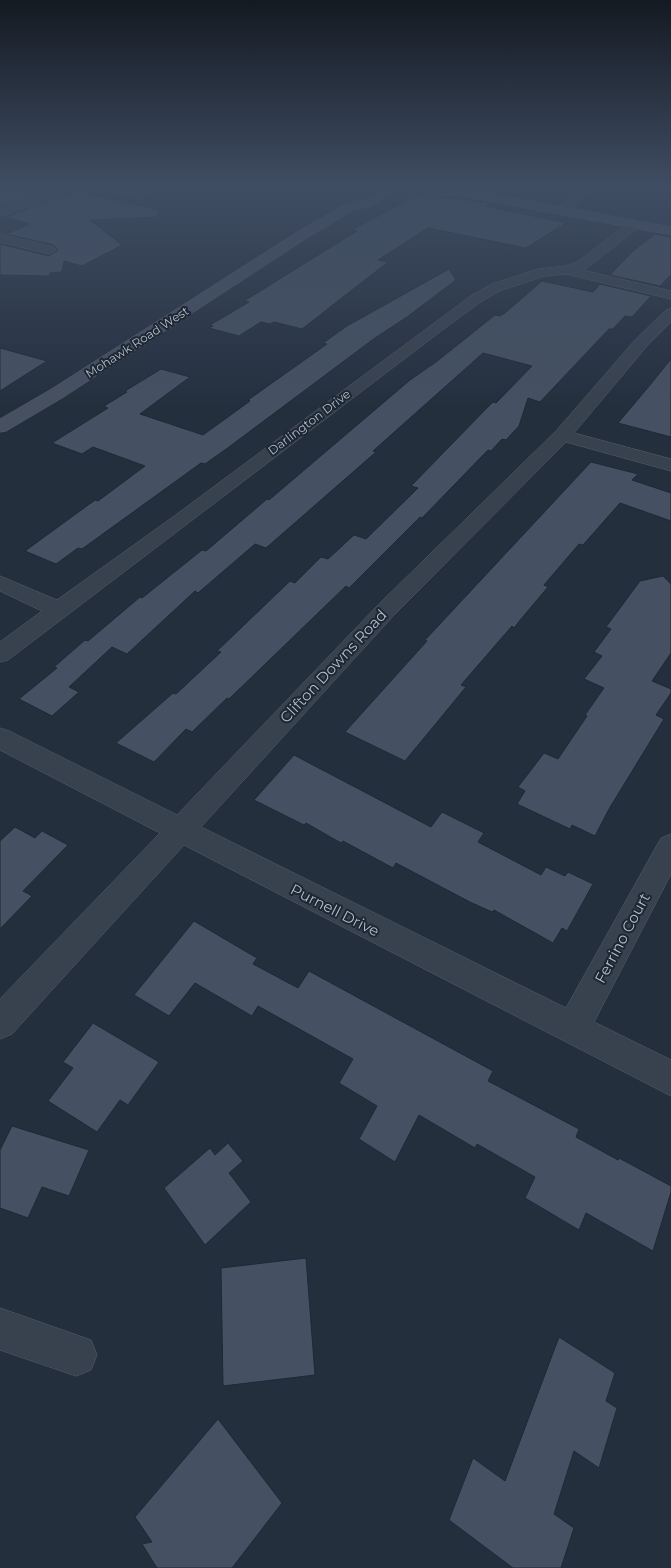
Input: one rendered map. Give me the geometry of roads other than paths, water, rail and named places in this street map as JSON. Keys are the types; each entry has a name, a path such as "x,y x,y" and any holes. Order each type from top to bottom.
{"main road":[{"name":"Mohawk Road West","path":"0,428 64,389 263,260"}],"street":[{"name":"Darlington Drive","path":"0,654 58,608 180,521 330,406 477,298 498,287 542,272 575,269 590,260"},
{"path":"566,270 671,295"},
{"name":"Clifton Downs Road","path":"0,1023 178,830 386,610 562,435 642,343 671,313"},
{"path":"562,435 671,465"},
{"path":"0,584 58,608"},
{"name":"Purnell Drive","path":"0,738 671,1080"},
{"name":"Ferrino Court","path":"573,1029 671,846"},
{"path":"0,1329 76,1355"}]}
